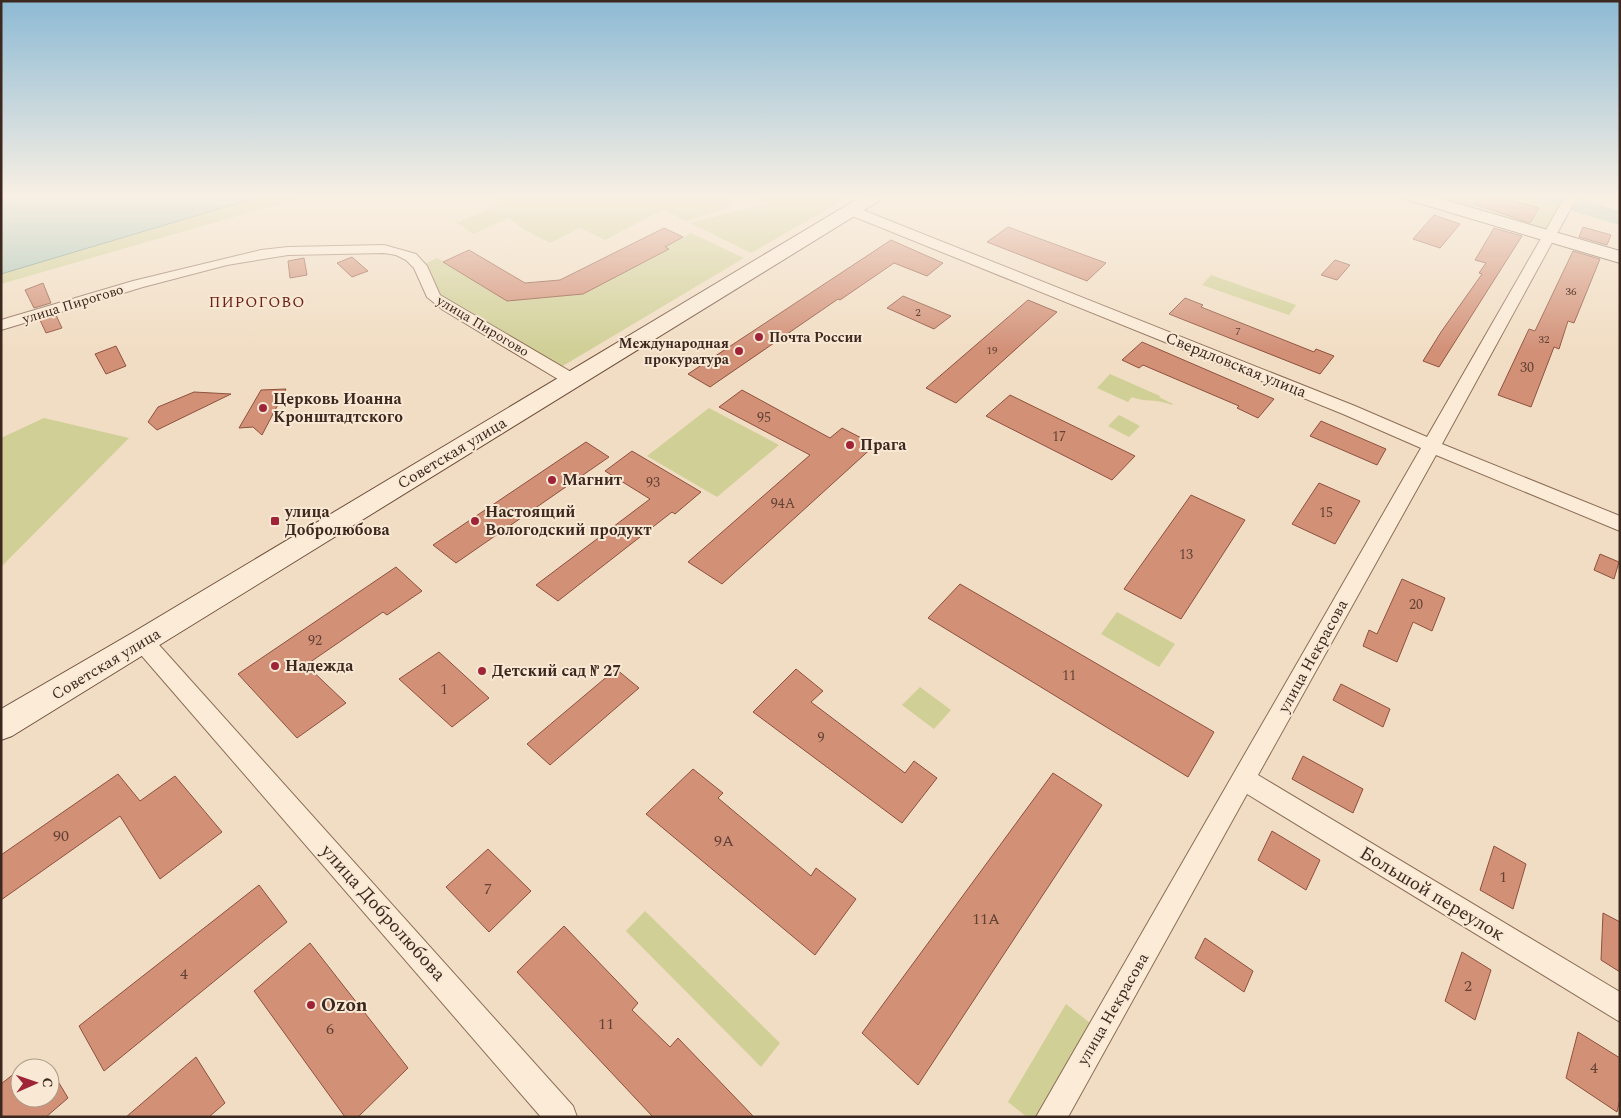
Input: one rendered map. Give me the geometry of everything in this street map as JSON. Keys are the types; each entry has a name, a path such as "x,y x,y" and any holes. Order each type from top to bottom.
{"main road":[{"name":"Советская улица","path":"1,726 143,642 789,247"},
{"path":"1588,247 1620,257"}],"street":[{"name":"Свердловская улица","path":"943,247 1341,407 1507,479 1620,524"},
{"name":"улица Некрасова","path":"1052,1117 1545,247"},
{"name":"улица Пирогово","path":"1,325 138,284 261,254 384,249 411,257 420,266 434,297 448,307 572,380"},
{"name":"улица Добролюбова","path":"143,642 562,1117"},
{"name":"Большой переулок","path":"1244,779 1620,1008"}],"shaded area":[{"path":"1,247 91,247 1,274"},
{"path":"91,247 129,247 1,284 1,274"},
{"path":"665,247 721,247 744,258 556,370 448,307 420,266 437,258 507,301 583,293 668,249"},
{"path":"739,247 761,247 751,253"},
{"path":"1211,275 1296,305 1289,315 1202,285"},
{"path":"1110,374 1160,396 1173,404 1132,397 1128,402 1097,388"},
{"path":"709,408 779,445 717,497 647,456"},
{"path":"1119,415 1140,426 1129,437 1108,426"},
{"path":"44,418 129,438 1,567 1,438"},
{"path":"1117,612 1175,644 1159,667 1101,634"},
{"path":"920,687 951,710 934,729 902,705"},
{"path":"645,911 780,1043 761,1067 626,931"},
{"path":"1066,1004 1090,1023 1036,1117 1027,1117 1008,1102"}],"building":[{"path":"626,247 665,247 669,249 583,294 507,301 443,262 469,250 525,283 560,280"},
{"path":"880,247 907,247 943,263 927,276 894,263 710,387 688,374"},
{"path":"1000,247 1063,247 1106,263 1087,281"},
{"path":"1483,247 1515,247 1439,367 1423,361 1482,274 1479,273 1486,263 1475,260"},
{"path":"1573,251 1600,259 1574,323 1568,321 1559,349 1554,347 1531,407 1498,395 1529,329 1535,331"},
{"path":"352,257 368,271 352,277 337,263"},
{"path":"304,258 307,275 290,278 288,261"},
{"path":"1335,260 1350,265 1337,280 1321,275"},
{"path":"43,283 51,303 34,308 25,290"},
{"path":"903,296 951,316 934,329 887,308"},
{"path":"1185,298 1203,305 1201,307 1314,352 1316,349 1334,356 1320,374 1169,314"},
{"path":"1028,300 1057,312 956,403 926,388"},
{"path":"56,315 62,328 46,333 40,320"},
{"path":"1142,342 1274,399 1258,418 1237,408 1239,406 1143,365 1139,368 1122,360"},
{"path":"116,346 126,366 106,374 95,354"},
{"name":"Церковь Иоанна Кронштадтского","path":"286,389 262,435 253,427 239,428 261,390"},
{"path":"742,390 830,438 842,428 875,445 722,584 688,562 810,455 719,407"},
{"path":"194,392 231,394 157,430 148,422 158,407"},
{"path":"1010,395 1135,456 1112,480 986,416"},
{"path":"1321,421 1386,449 1377,465 1310,436"},
{"path":"586,442 609,457 456,563 433,545"},
{"path":"632,451 701,492 675,514 672,512 558,601 536,585 650,499 605,471"},
{"path":"1319,483 1360,501 1335,544 1292,524"},
{"path":"1191,495 1245,520 1181,619 1124,589"},
{"path":"1600,554 1619,562 1614,579 1594,570"},
{"path":"396,567 422,591 387,615 383,612 306,665 346,703 297,738 238,674"},
{"path":"1402,579 1445,598 1432,631 1413,622 1397,662 1363,646 1369,630 1377,634"},
{"path":"960,584 1214,732 1188,777 928,618"},
{"path":"439,652 489,698 452,727 399,679"},
{"path":"616,669 639,688 550,765 527,744"},
{"path":"796,669 823,691 811,702 905,773 914,761 937,778 902,823 753,712"},
{"path":"1341,684 1390,709 1383,727 1333,700"},
{"path":"1303,756 1363,789 1353,813 1292,779"},
{"path":"693,769 723,793 718,798 811,876 816,868 856,899 815,955 646,814"},
{"path":"1053,773 1102,805 918,1085 862,1033"},
{"path":"118,774 140,801 175,776 222,832 160,879 120,816 1,900 1,855"},
{"path":"1272,831 1320,860 1306,890 1258,860"},
{"path":"1494,846 1526,864 1513,909 1480,890"},
{"path":"488,849 531,891 489,932 446,887"},
{"path":"259,885 287,922 104,1071 79,1026"},
{"path":"1603,913 1620,922 1620,972 1601,960"},
{"path":"564,926 638,1003 632,1010 670,1047 678,1038 754,1117 653,1117 517,972"},
{"path":"1205,938 1253,971 1244,992 1195,958"},
{"path":"310,943 408,1068 358,1117 345,1117 254,991"},
{"path":"1462,952 1491,970 1475,1020 1445,1001"},
{"path":"1578,1032 1620,1058 1620,1099 1617,1112 1566,1078"},
{"path":"196,1057 225,1103 209,1117 126,1117"},
{"path":"10,1077 10,1108 56,1108 46,1117 1,1117 1,1084"},
{"path":"60,1085 68,1098 60,1105"}],"place":[{"name":"Почта России","path":"759,337"},
{"name":"Международная прокуратура","path":"739,351"},
{"name":"Церковь Иоанна Кронштадтского","path":"263,408"},
{"name":"Прага","path":"850,445"},
{"name":"Магнит","path":"552,480"},
{"name":"улица Добролюбова","path":"275,521"},
{"name":"Настоящий Вологодский продукт","path":"475,521"},
{"name":"Надежда","path":"275,666"},
{"name":"Детский сад № 27","path":"482,671"},
{"name":"Ozon","path":"311,1005"}],"district":[{"name":"ПИРОГОВО","path":"257,302"}]}
